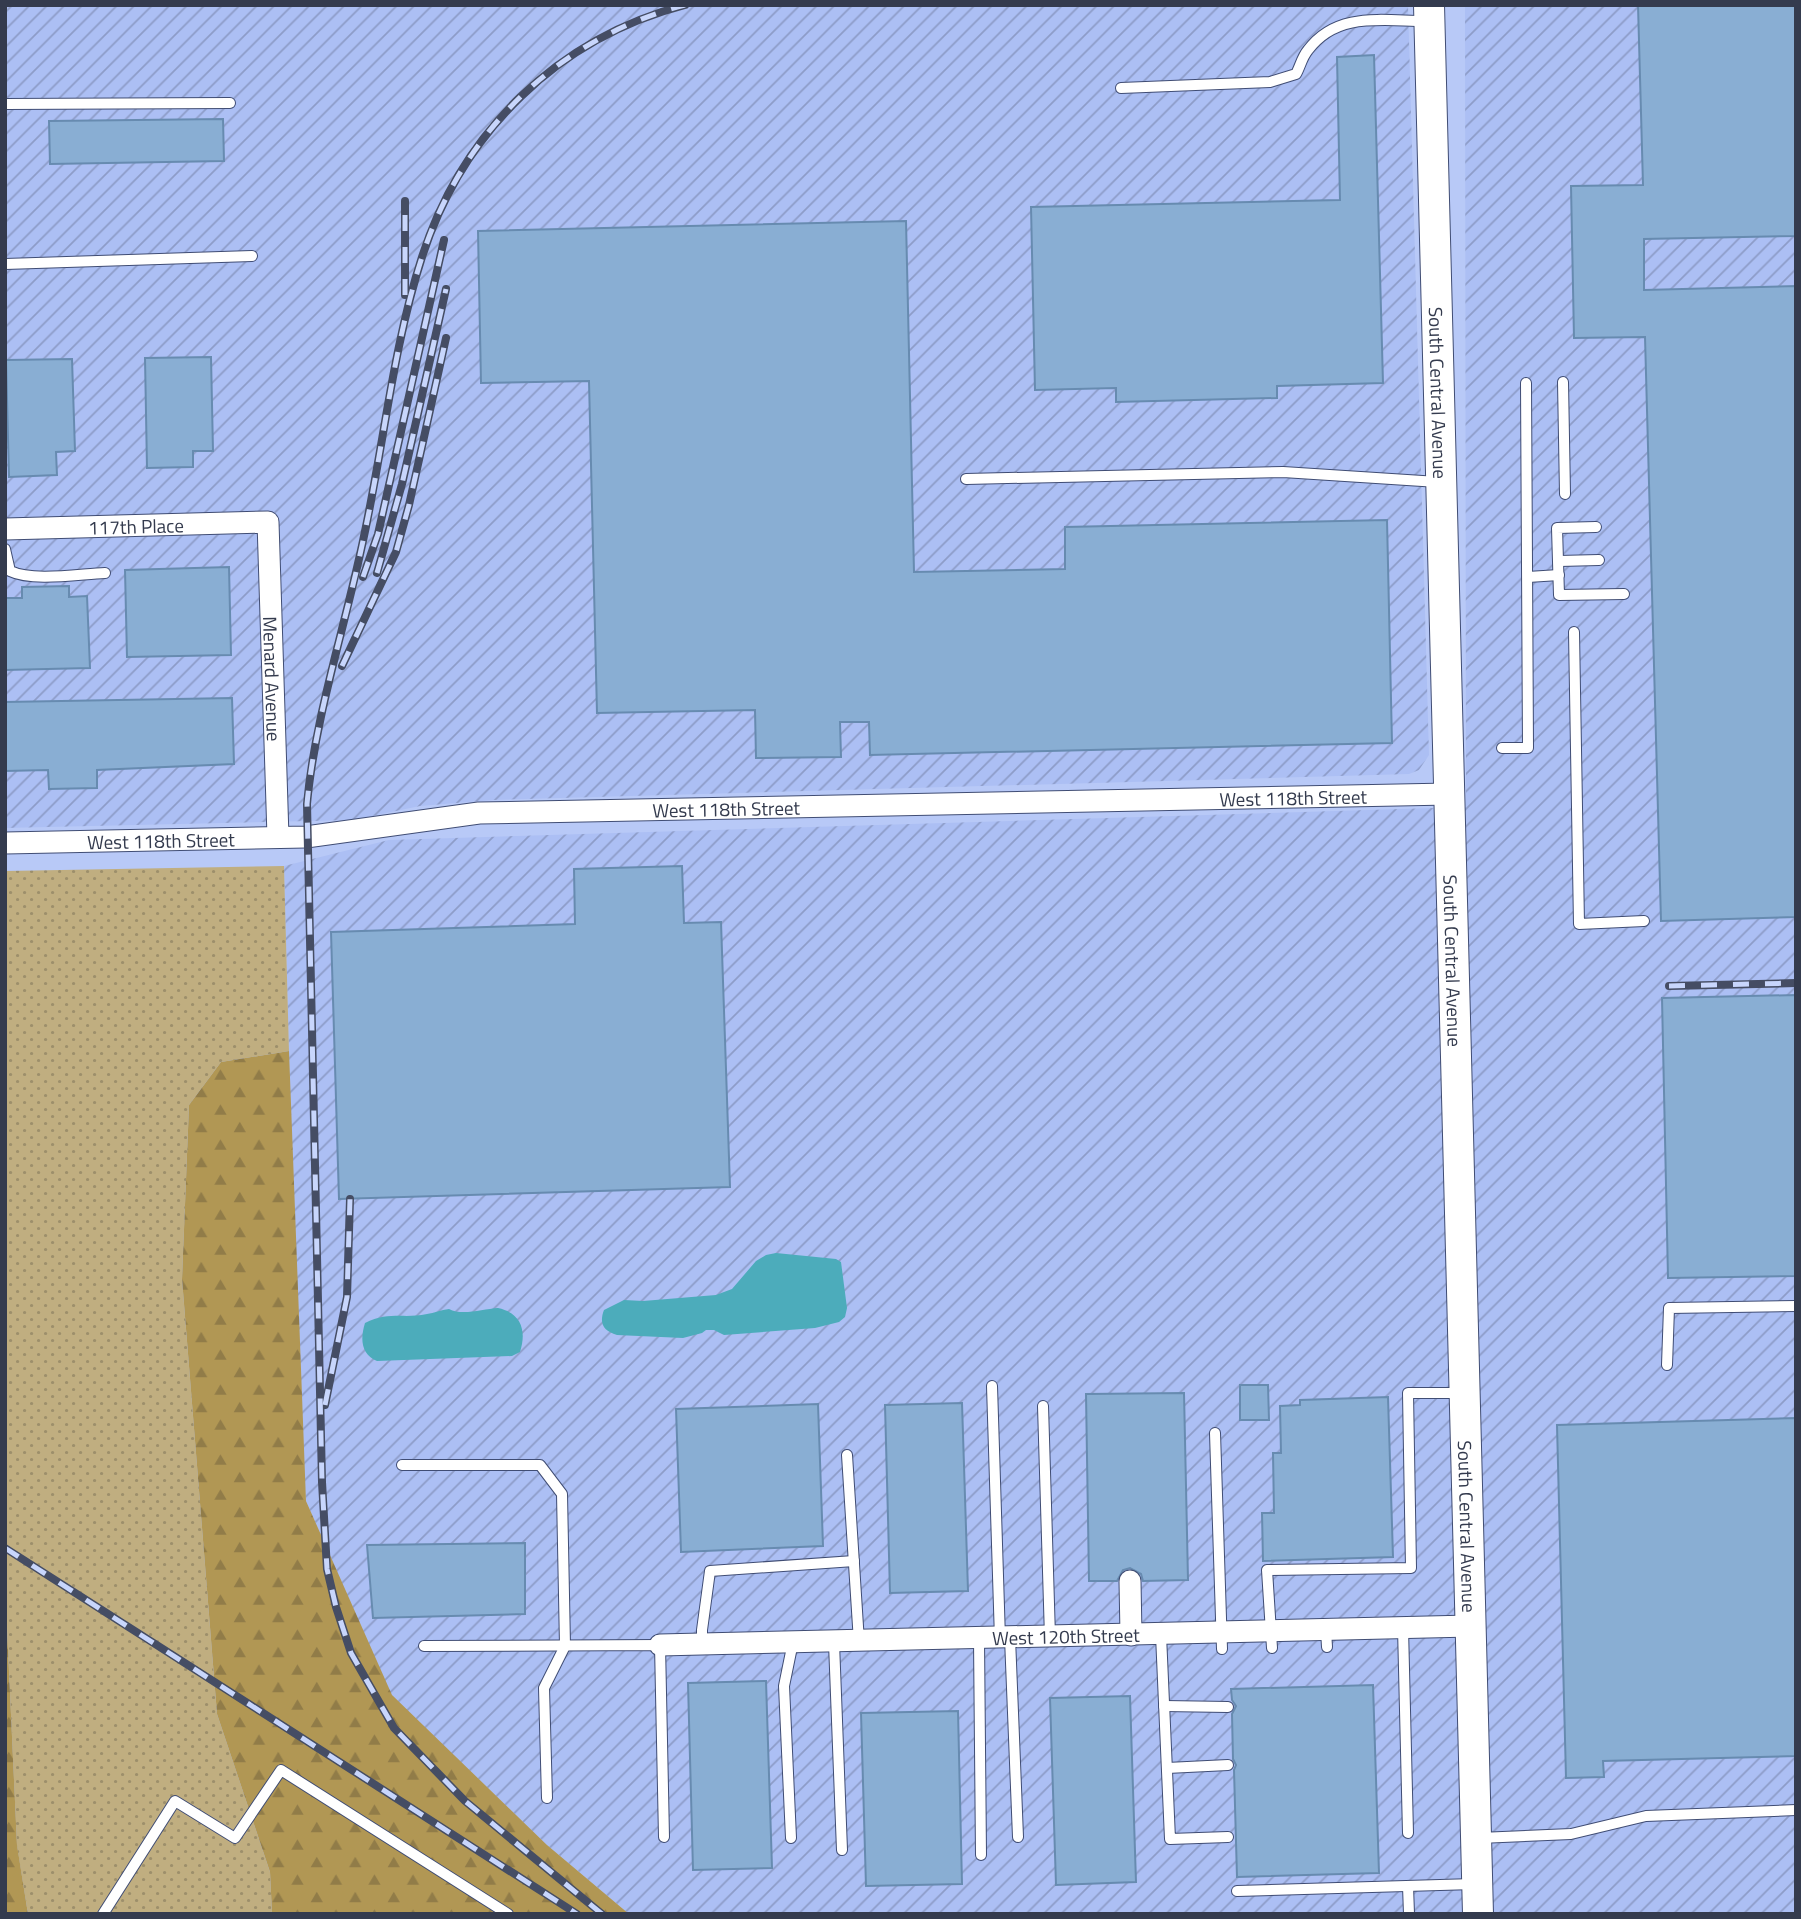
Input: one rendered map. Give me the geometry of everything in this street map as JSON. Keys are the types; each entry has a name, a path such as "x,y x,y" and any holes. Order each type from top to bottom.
{"street":[{"name":"South Central Avenue","path":"1429,13 1478,1914"},
{"name":"117th Place","path":"5,529 268,522"},
{"name":"Menard Avenue","path":"268,522 278,837"},
{"name":"West 118th Street","path":"5,843 306,837 479,813 1449,794"},
{"path":"1130,1581 1131,1635"},
{"name":"West 120th Street","path":"660,1645 702,1637 834,1643 1131,1635 1222,1641 1271,1640 1326,1638 1403,1628 1470,1626"}],"lane":[{"path":"1121,88 1270,82 1296,74 1306,52 1322,34 1336,25 1429,13"},
{"path":"5,104 230,103"},
{"path":"5,264 252,256"},
{"path":"1563,382 1565,494"},
{"path":"1502,748 1528,748 1526,383"},
{"path":"966,480 1283,472 1441,482"},
{"path":"1596,527 1557,528 1559,595 1624,594"},
{"path":"5,549 10,571 16,574 105,573"},
{"path":"1559,561 1599,560"},
{"path":"1528,577 1559,575"},
{"path":"1574,632 1579,924 1644,921"},
{"path":"1667,1365 1670,1308 1796,1306"},
{"path":"981,1855 996,1639 992,1386"},
{"path":"1271,1640 1267,1570 1411,1568 1408,1393 1464,1393"},
{"path":"1043,1406 1050,1637"},
{"path":"1214,1433 1222,1641"},
{"path":"847,1455 859,1642"},
{"path":"402,1465 540,1465 562,1494 565,1646 544,1688 547,1798"},
{"path":"702,1637 710,1571 854,1561"},
{"path":"1403,1628 1408,1833"},
{"path":"1161,1635 1170,1839 1228,1837"},
{"path":"996,1639 1017,1837"},
{"path":"791,1838 784,1686 793,1642"},
{"path":"834,1643 842,1850"},
{"path":"424,1646 660,1645 664,1837"},
{"path":"1164,1706 1228,1707"},
{"path":"1167,1768 1228,1765"},
{"path":"103,1914 175,1801 234,1838 281,1770 508,1914"},
{"path":"1476,1838 1571,1834 1646,1816 1796,1810"},
{"path":"1237,1891 1477,1884"},
{"path":"1408,1886 1409,1914"}],"shaded area":[{"path":"5,5 1408,5 1429,755 1419,770 1409,774 493,800 420,806 353,820 5,828"},
{"path":"1465,5 1796,5 1796,1914 629,1914 547,1845 391,1695 306,1501 298,1391 284,866 389,840 1466,807"},
{"path":"284,866 289,1051 221,1062 189,1105 182,1279 217,1714 270,1872 272,1914 28,1914 17,1846 5,1584 5,871"},
{"path":"776,1253 836,1259 841,1262 847,1308 845,1317 839,1322 815,1328 724,1335 714,1330 706,1330 683,1338 617,1335 603,1326 604,1310 624,1300 716,1295 732,1289 756,1261"},
{"path":"498,1308 517,1318 522,1330 520,1352 512,1356 377,1361 368,1354 363,1345 365,1323 374,1319 449,1309 466,1312"}],"green space":[{"path":"289,1051 306,1501 392,1695 547,1845 629,1914 272,1914 270,1872 217,1714 182,1279 189,1105 221,1062"},
{"path":"5,1584 17,1845 28,1914 5,1914"}],"building":[{"path":"1638,5 1796,5 1796,236 1644,239 1644,290 1796,286 1796,917 1661,921 1645,337 1574,338 1571,186 1643,185"},
{"path":"1374,55 1383,383 1277,386 1277,398 1116,402 1116,388 1035,390 1031,207 1340,200 1337,57"},
{"path":"223,119 224,161 50,164 49,121"},
{"path":"906,221 914,572 1065,569 1065,527 1387,520 1392,743 870,755 869,722 840,722 841,757 756,758 755,710 597,713 589,381 481,383 478,231"},
{"path":"211,357 213,451 193,451 193,467 147,468 145,358"},
{"path":"72,359 75,451 56,452 57,475 9,477 6,360"},
{"path":"229,567 231,655 127,657 125,570"},
{"path":"69,586 69,597 87,596 90,668 5,670 5,598 22,598 22,587"},
{"path":"232,698 234,764 97,770 97,788 49,789 48,770 5,771 5,702"},
{"path":"682,866 684,923 721,922 730,1187 339,1199 331,932 575,924 574,869"},
{"path":"1796,995 1796,1276 1668,1278 1662,998"},
{"path":"1240,1385 1268,1385 1269,1420 1240,1420"},
{"path":"1184,1393 1188,1580 1143,1581 1141,1574 1130,1568 1123,1570 1117,1581 1089,1581 1086,1394"},
{"path":"1388,1397 1393,1557 1263,1561 1262,1513 1274,1513 1273,1453 1281,1453 1280,1406 1300,1405 1300,1400"},
{"path":"962,1403 968,1591 890,1593 885,1405"},
{"path":"818,1404 823,1546 681,1552 676,1409"},
{"path":"1796,1418 1796,1756 1603,1761 1604,1777 1566,1778 1557,1425"},
{"path":"525,1543 525,1614 373,1618 367,1545"},
{"path":"766,1681 772,1868 693,1870 688,1683"},
{"path":"1373,1685 1379,1873 1237,1877 1236,1765 1233,1759 1232,1714 1236,1706 1232,1700 1231,1689"},
{"path":"1130,1696 1136,1882 1056,1885 1050,1698"},
{"path":"958,1711 962,1884 866,1886 861,1713"}],"railway":[{"path":"602,1914 465,1801 394,1728 351,1653 336,1607 327,1569 322,1482 307,804 317,737 364,536 396,360 422,257 440,212 462,170 489,131 521,96 557,66 596,41 639,20 685,5"},
{"path":"405,201 405,295"},
{"path":"363,577 378,534 444,240"},
{"path":"377,573 402,484 446,289"},
{"path":"342,666 396,552 446,338"},
{"path":"1669,986 1796,983"},
{"path":"325,1405 347,1297 350,1199"},
{"path":"5,1548 577,1914"}]}
